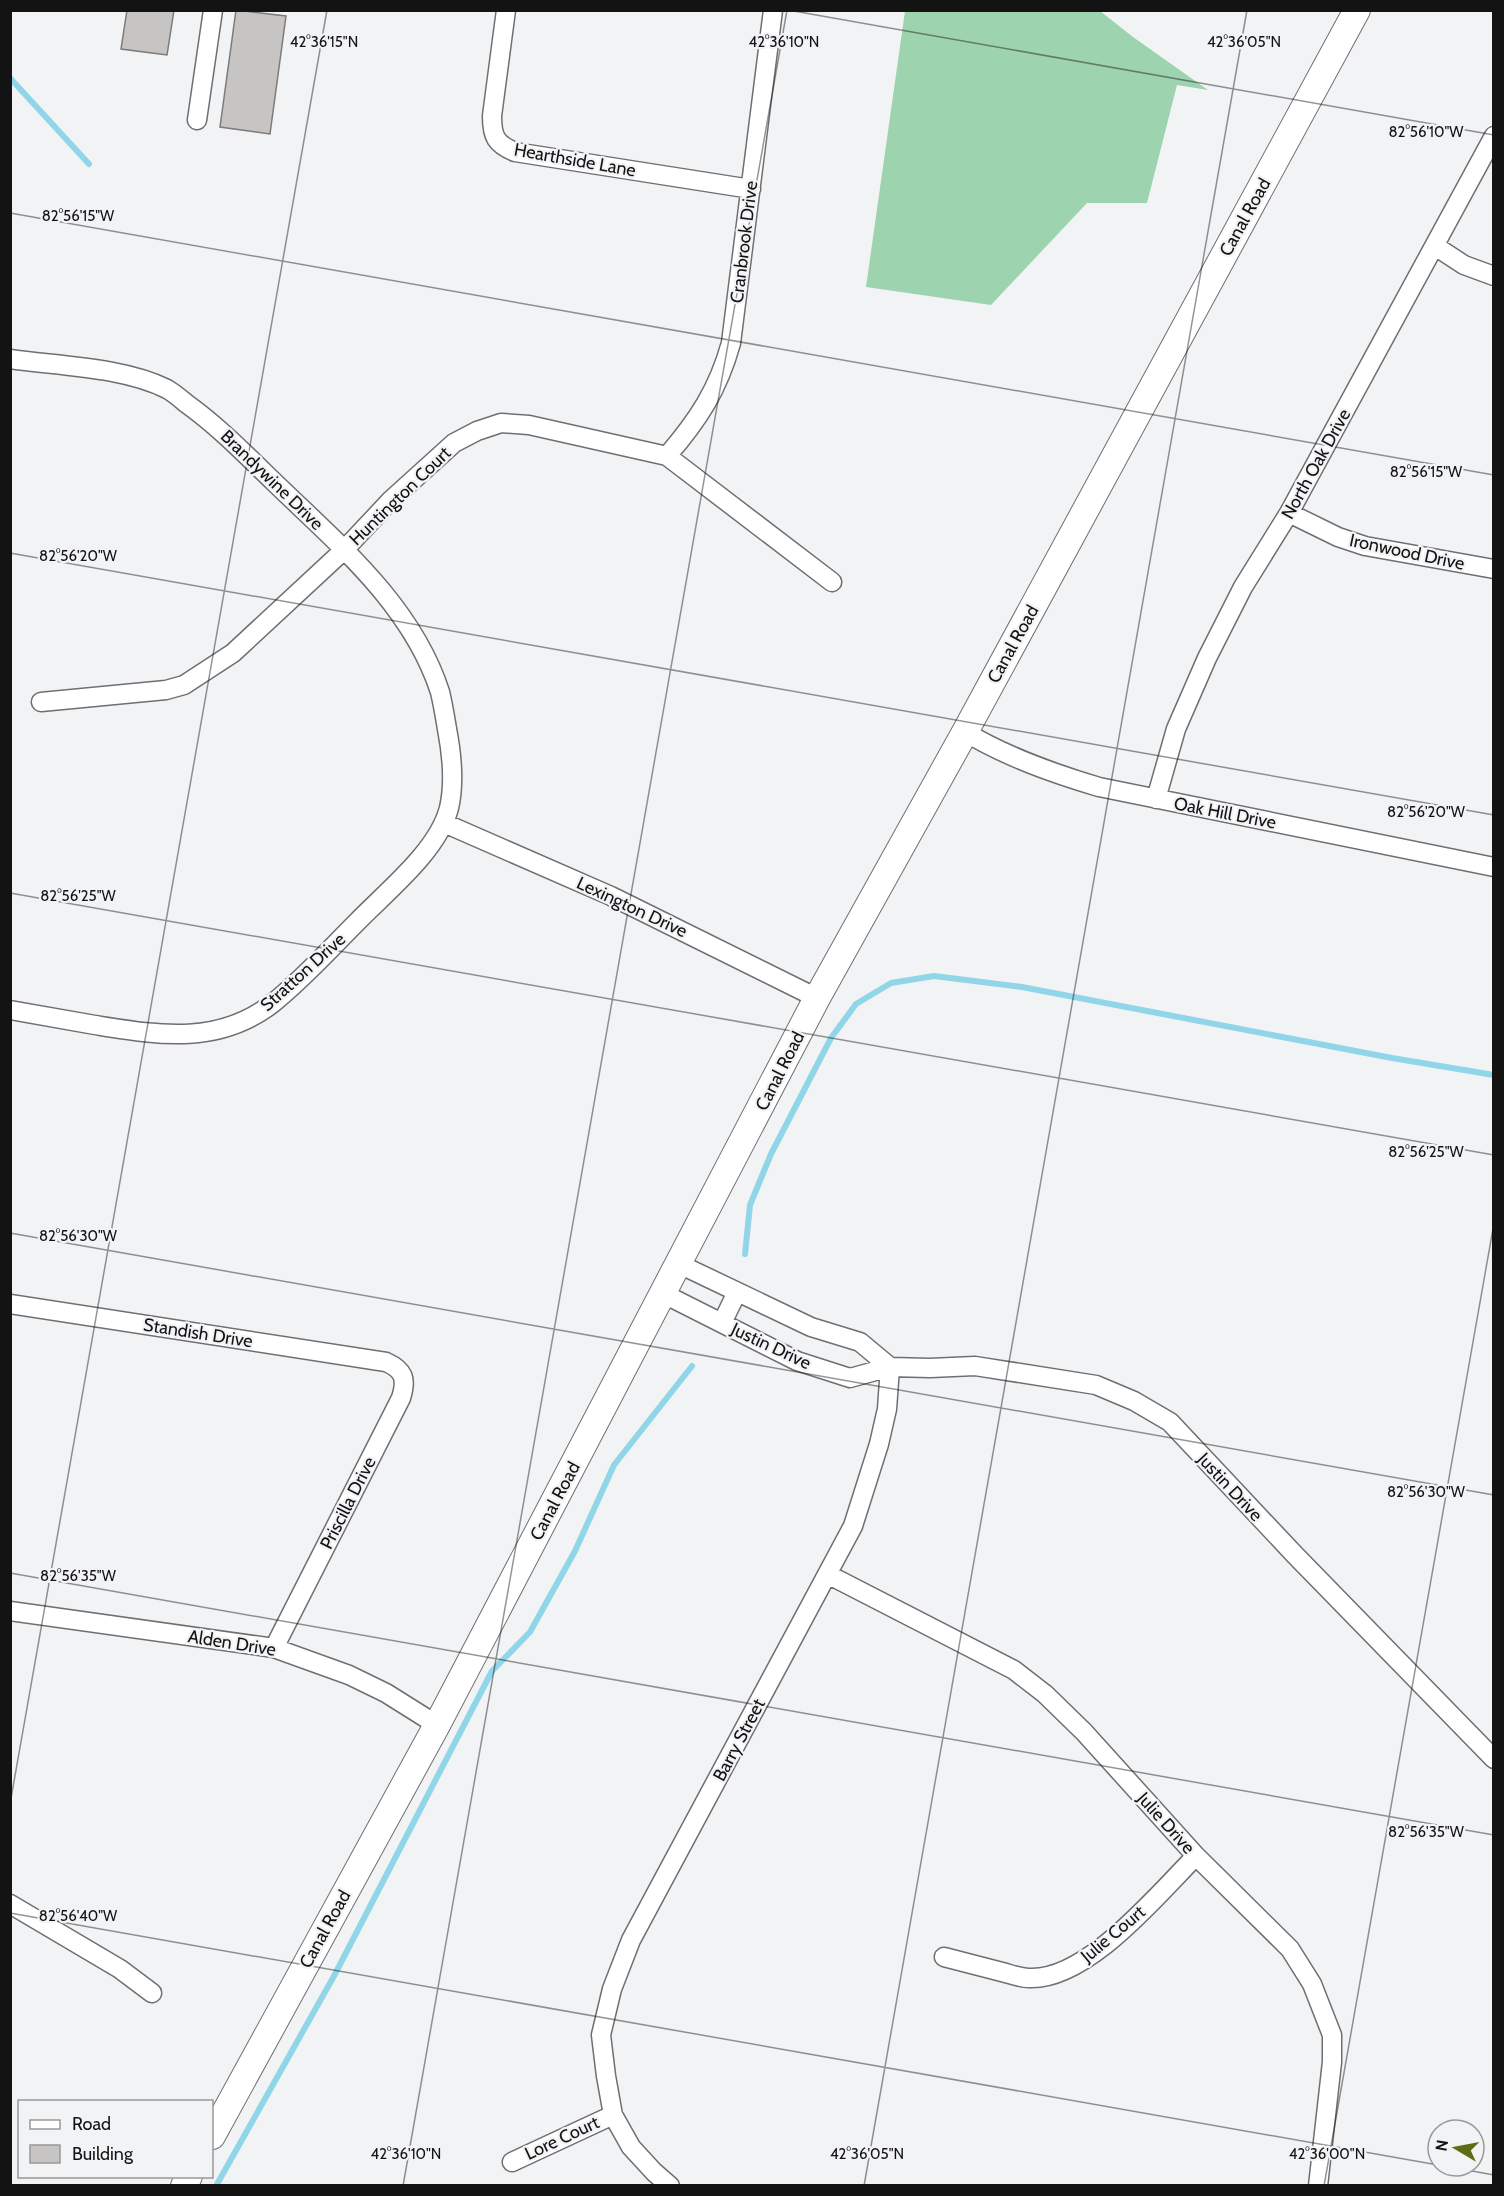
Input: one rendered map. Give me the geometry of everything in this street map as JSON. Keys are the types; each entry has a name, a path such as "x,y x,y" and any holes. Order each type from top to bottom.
{"street":[{"path":"197,120 213,10"},
{"name":"Hearthside Lane","path":"506,10 492,116 492,126 497,141 502,146 515,152 751,189"},
{"name":"Cranbrook Drive","path":"667,456 698,418 723,372 731,343 773,10"},
{"name":"Canal Road","path":"213,2134 437,1725 680,1264 817,998 965,732 1357,10"},
{"name":"North Oak Drive","path":"1156,799 1176,729 1243,588 1289,513 1494,136"},
{"path":"1434,246 1464,265 1494,276"},
{"name":"Brandywine Drive","path":"10,359 85,368 135,378 168,390 212,422 380,588 401,615 420,646 436,683 445,718 452,772 449,809 444,823"},
{"name":"Huntington Court","path":"41,702 166,690 184,685 233,653 344,550 391,500 454,443 477,431 501,423 529,425 667,456 832,582"},
{"name":"Ironwood Drive","path":"1289,513 1338,537 1365,546 1494,569"},
{"name":"Oak Hill Drive","path":"965,732 996,750 1057,775 1099,787 1494,867"},
{"name":"Lexington Drive","path":"444,823 611,896 817,998"},
{"name":"Stratton Drive","path":"10,1010 155,1035 186,1035 240,1023 272,1004 334,945 416,862 432,843 444,823"},
{"name":"Justin Drive","path":"680,1264 811,1327 860,1342 890,1367"},
{"name":"Justin Drive","path":"722,1323 737,1292"},
{"name":"Justin Drive","path":"664,1294 796,1361 850,1378 890,1367 975,1366 1096,1385 1134,1401 1170,1422 1295,1555 1494,1759"},
{"name":"Standish Drive","path":"10,1304 386,1362"},
{"name":"Priscilla Drive","path":"274,1648 401,1398 404,1378 401,1371 386,1362"},
{"name":"Barry Street","path":"613,2115 601,2035 612,1989 631,1940 853,1526 879,1444 886,1409 890,1367"},
{"name":"Julie Drive","path":"828,1575 1014,1670 1045,1694 1084,1732 1196,1856 1290,1949 1312,1984 1332,2035 1332,2062 1318,2186"},
{"name":"Alden Drive","path":"10,1611 274,1648 349,1675 386,1693 437,1725"},
{"name":"Julie Court","path":"944,1957 1029,1978 1052,1975 1072,1967 1094,1955 1196,1856"},
{"path":"10,1904 110,1962 152,1993"},
{"path":"613,2115 631,2147 670,2186"},
{"name":"Lore Court","path":"512,2162 613,2115"}],"green space":[{"path":"905,11 1100,11 1208,90 1177,85 1147,203 1087,203 991,305 866,287"}],"building":[{"path":"127,10 174,10 167,55 121,49"},
{"path":"236,10 286,16 270,134 220,127"}],"waterway":[{"path":"10,78 89,164"},
{"path":"745,1254 750,1205 771,1154 831,1038 856,1004 891,983 934,976 1022,987 1392,1058 1494,1075"},
{"path":"216,2186 334,1976 492,1671 530,1632 575,1551 614,1465 692,1366"}]}
